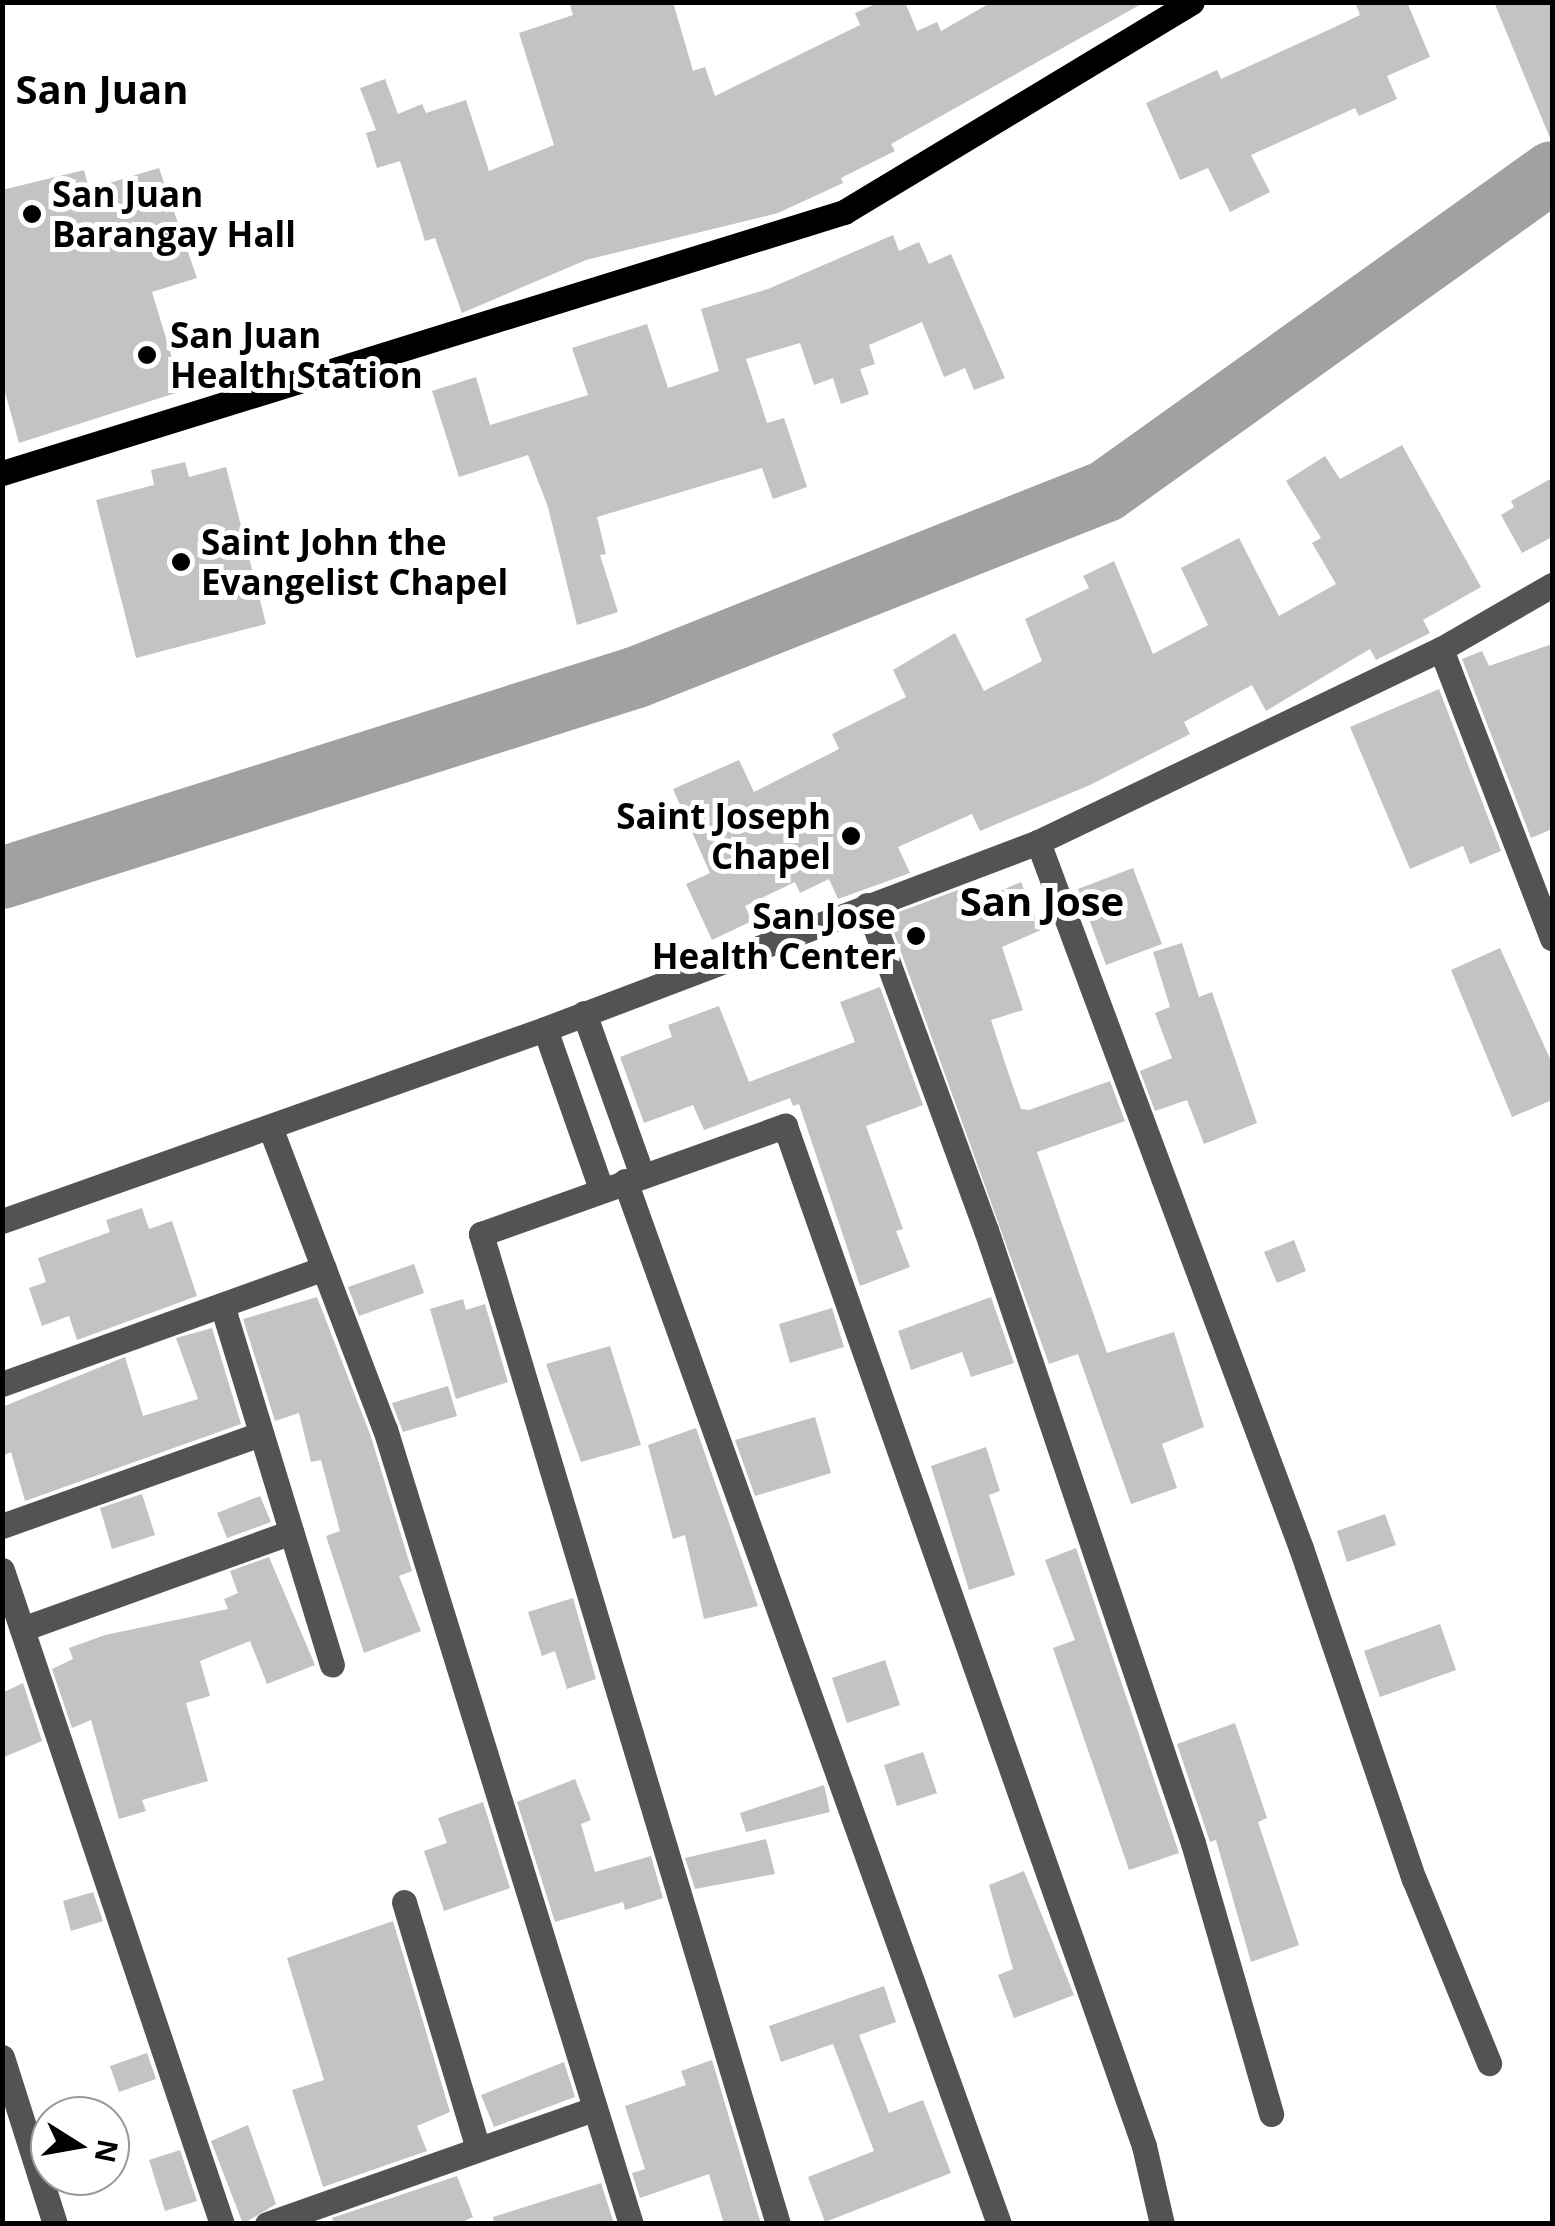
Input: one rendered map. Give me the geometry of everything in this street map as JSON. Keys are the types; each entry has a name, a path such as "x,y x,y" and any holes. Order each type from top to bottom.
{"main road":[{"path":"2,473 844,212 1192,2"}],"street":[{"path":"2,1221 545,1029 1038,842 1441,649 1552,585"},
{"path":"1441,649 1552,938"},
{"path":"1038,842 1294,1530 1414,1878 1489,2063"},
{"path":"867,905 986,1230 1193,1844 1271,2114"},
{"path":"584,1013 623,1182 999,2224"},
{"path":"545,1029 623,1182"},
{"path":"778,2224 481,1234 785,1126 1144,2146 1162,2224"},
{"path":"270,1127 386,1429 631,2224"},
{"path":"2,1384 324,1268"},
{"path":"222,1305 332,1665"},
{"path":"2,1526 261,1434"},
{"path":"22,1630 291,1532"},
{"path":"2,1570 222,2224"},
{"path":"404,1902 478,2148"},
{"path":"2,2057 55,2224"},
{"path":"266,2224 594,2108"}],"building":[{"path":"569,2 673,2 693,71 705,67 715,96 860,25 855,13 880,2 905,2 917,31 937,22 941,31 992,2 1145,2 891,144 895,151 841,178 843,183 778,213 586,260 462,313 435,238 425,241 400,161 377,168 366,133 376,130 360,88 385,79 398,114 422,104 426,113 466,100 489,171 554,145 519,33 573,15"},
{"path":"1355,2 1407,2 1430,57 1387,76 1397,99 1359,116 1355,108 1251,155 1270,192 1230,212 1208,168 1180,180 1146,103 1217,70 1221,79 1360,15"},
{"path":"1494,2 1552,2 1552,143"},
{"path":"159,168 197,278 152,292 182,391 19,443 2,381 2,190 84,170 89,189"},
{"path":"893,235 899,251 919,242 929,264 951,254 1005,378 974,390 965,368 944,377 922,322 869,345 875,364 860,369 869,394 841,404 833,378 814,385 800,343 746,359 767,423 784,418 807,487 773,499 762,468 597,517 606,554 600,555 618,612 577,625 548,507 528,455 459,477 432,391 476,377 490,425 588,395 572,348 647,324 668,388 719,371 701,309 768,289"},
{"path":"1402,445 1481,587 1423,620 1430,633 1376,660 1370,649 1266,711 1252,685 1184,722 1190,734 1090,785 980,831 972,814 898,847 910,873 838,899 829,879 800,893 795,882 745,906 752,921 712,940 686,884 710,873 673,789 739,760 754,792 839,749 832,734 906,697 893,670 955,633 984,691 1042,661 1025,619 1089,588 1083,576 1114,561 1153,654 1208,625 1181,568 1239,538 1279,616 1336,584 1312,543 1321,538 1286,481 1325,456 1340,479"},
{"name":"Saint John the Evangelist Chapel","path":"185,462 189,477 226,467 266,624 136,658 96,500 154,485 151,470"},
{"path":"1552,478 1552,537 1522,553 1501,515 1514,507 1511,501"},
{"path":"1552,644 1552,829 1531,838 1462,659 1482,651 1489,666"},
{"path":"1439,689 1501,851 1470,864 1463,846 1410,869 1350,727"},
{"path":"1133,868 1162,944 1106,965 1078,889"},
{"path":"1021,882 1041,930 1002,947 1023,1010 991,1020 1008,1072 1021,1109 1029,1110 1110,1081 1125,1121 1037,1152 1107,1353 1174,1332 1204,1427 1162,1444 1177,1488 1131,1504 1078,1354 1049,1364 888,916 963,888 970,904"},
{"path":"1182,943 1199,997 1212,992 1257,1123 1204,1144 1187,1100 1155,1111 1140,1071 1172,1058 1155,1013 1170,1007 1153,952"},
{"path":"1500,948 1552,1063 1552,1100 1512,1117 1451,970"},
{"path":"880,987 923,1105 866,1126 903,1229 896,1231 910,1267 860,1286 799,1104 793,1106 790,1098 704,1130 693,1105 644,1123 620,1057 672,1037 668,1025 719,1006 749,1082 855,1042 840,1002"},
{"path":"142,1208 149,1229 172,1221 197,1296 77,1340 69,1316 42,1326 29,1288 46,1282 38,1258 110,1232 106,1220"},
{"path":"1294,1240 1306,1271 1277,1283 1264,1252"},
{"path":"414,1264 424,1293 359,1316 348,1287"},
{"path":"317,1297 370,1434 412,1571 399,1576 421,1631 364,1653 326,1536 340,1531 321,1460 311,1462 299,1413 275,1421 243,1319"},
{"path":"991,1297 1014,1363 971,1377 962,1352 911,1370 898,1331"},
{"path":"463,1299 466,1310 485,1304 508,1382 456,1399 430,1309"},
{"path":"832,1308 844,1347 790,1363 779,1324"},
{"path":"212,1328 241,1424 25,1501 11,1452 2,1456 2,1407 125,1357 143,1416 198,1399 176,1338"},
{"path":"610,1346 641,1445 581,1462 546,1364"},
{"path":"448,1386 457,1416 403,1432 392,1403"},
{"path":"815,1417 831,1473 755,1496 735,1440"},
{"path":"696,1428 758,1606 704,1619 685,1535 673,1539 648,1445"},
{"path":"986,1447 1000,1491 989,1495 1015,1575 969,1590 931,1466"},
{"path":"142,1494 155,1535 112,1549 100,1508"},
{"path":"260,1496 271,1522 227,1538 217,1513"},
{"path":"1385,1514 1396,1545 1347,1562 1337,1531"},
{"path":"1076,1548 1179,1853 1129,1870 1053,1648 1075,1640 1045,1560"},
{"path":"269,1557 315,1665 267,1684 250,1641 200,1661 210,1696 186,1703 208,1781 142,1800 146,1811 119,1819 91,1720 72,1728 52,1669 73,1659 69,1648 105,1635 228,1609 224,1599 238,1593 230,1571"},
{"path":"573,1598 596,1679 567,1689 555,1651 542,1656 528,1612"},
{"path":"1440,1624 1456,1670 1380,1697 1364,1651"},
{"path":"885,1660 900,1705 847,1723 832,1678"},
{"path":"23,1683 42,1741 2,1758 2,1693"},
{"path":"1235,1723 1267,1818 1258,1822 1299,1945 1251,1962 1216,1840 1210,1842 1177,1744"},
{"path":"923,1752 937,1793 897,1806 884,1765"},
{"path":"575,1779 591,1820 581,1824 595,1872 651,1856 663,1898 625,1910 623,1902 555,1922 517,1802"},
{"path":"824,1785 830,1812 746,1832 740,1813"},
{"path":"483,1802 510,1888 444,1911 424,1851 447,1843 438,1818"},
{"path":"766,1839 775,1874 695,1889 685,1858"},
{"path":"1024,1871 1074,1995 1014,2018 998,1975 1013,1969 989,1885"},
{"path":"93,1892 103,1921 71,1931 63,1901"},
{"path":"393,1921 450,2112 417,2126 427,2151 323,2187 292,2090 324,2080 287,1958"},
{"path":"884,1986 896,2022 859,2035 889,2113 923,2100 951,2173 825,2222 808,2177 874,2151 833,2044 781,2062 769,2026"},
{"path":"147,2053 156,2079 119,2092 110,2066"},
{"path":"712,2060 761,2224 724,2224 709,2174 640,2198 632,2173 645,2169 625,2106 686,2085 681,2071"},
{"path":"564,2062 575,2097 494,2127 481,2095"},
{"path":"248,2125 276,2204 243,2224 211,2141"},
{"path":"180,2150 197,2201 165,2211 149,2160"},
{"path":"457,2176 473,2217 458,2224 334,2224 332,2218"},
{"path":"601,2183 614,2224 494,2224 493,2217"}],"waterway":[{"path":"2,878 637,677 1106,491 1552,172"}],"place":[{"name":"San Juan Barangay Hall","path":"32,214"},
{"name":"San Juan Health Station","path":"147,355"},
{"name":"Saint John the Evangelist Chapel","path":"181,562"},
{"name":"Saint Joseph Chapel","path":"851,836"},
{"name":"San Jose Health Center","path":"916,936"}],"district":[{"name":"San Juan","path":"102,89"},
{"name":"San Jose","path":"1042,901"}]}
